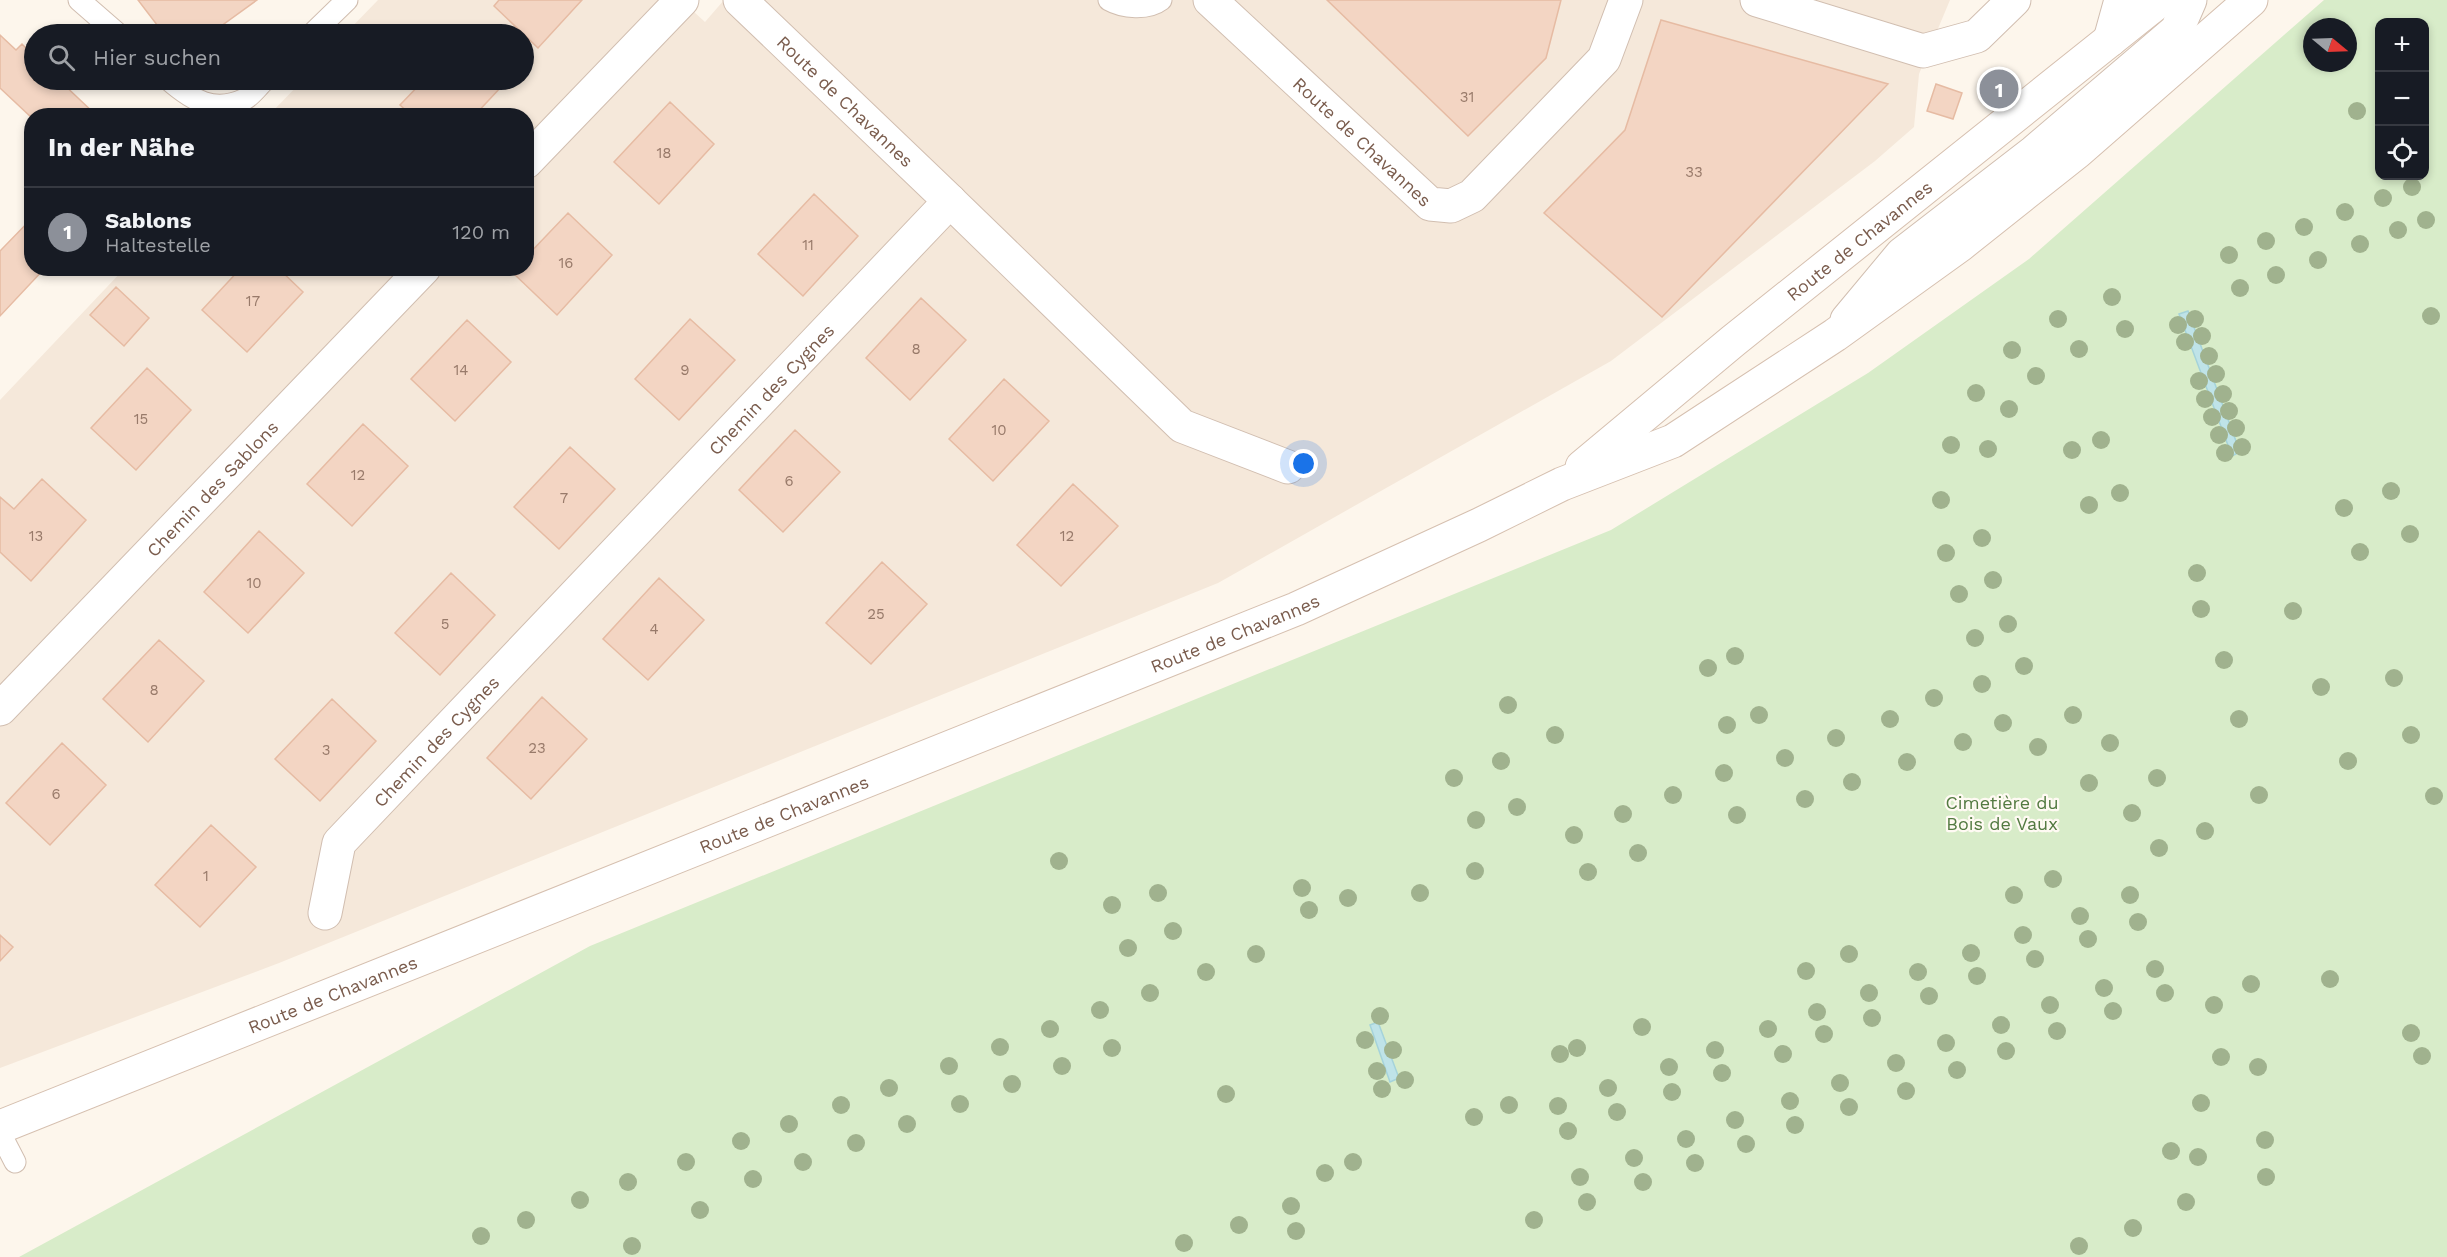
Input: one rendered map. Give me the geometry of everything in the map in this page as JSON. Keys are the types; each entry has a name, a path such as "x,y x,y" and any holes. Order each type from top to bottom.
{"street":[{"path":"534,154 682,0"},
{"name":"Route de Chavannes","path":"740,0 950,201"},
{"name":"Route de Chavannes","path":"1210,0 1430,204 1451,206 1472,195 1604,59 1626,0"},
{"path":"1757,0 1923,51 1977,36 2014,0"},
{"path":"2110,39 2121,0"},
{"name":"Route de Chavannes","path":"1562,484 1733,340 2160,0"},
{"name":"Route de Chavannes","path":"1835,336 1902,254 2034,152 2177,30 2190,0"},
{"name":"Route de Chavannes","path":"0,1127 1296,609 1479,525 1562,484 1673,441 1835,336 1960,245 2077,152 2251,0"},
{"path":"950,201 1182,426 1288,467"},
{"name":"Chemin des Cygnes","path":"325,913 339,843 950,201"},
{"name":"Chemin des Sablons","path":"0,709 416,276"}],"lane":[{"path":"79,0 107,24"},
{"path":"322,24 347,0"},
{"path":"1109,0 1141,7 1158,3 1161,0"},
{"path":"181,90 214,107 246,98 254,90"},
{"path":"0,1133 15,1162"}],"shaded area":[{"path":"378,0 681,0 705,22 724,0 1950,0 1919,74 1914,127 1875,161 1611,361 1218,583 279,963 0,1068 0,400 117,276 534,276 534,108 276,108 293,90 534,90 534,24 355,24"}],"green space":[{"name":"Cimetière du Bois de Vaux","path":"2324,0 2447,0 2447,1257 19,1257 590,946 1611,530 1868,373 2029,259 2303,18 2303,72 2357,72 2357,18 2303,18"}],"water":[{"path":"2188,311 2240,452 2232,456 2179,314"},
{"path":"1378,1022 1399,1078 1390,1082 1370,1025"}],"building":[{"path":"138,0 257,0 224,24 156,24"},
{"path":"499,0 582,0 538,48 534,44 534,24 513,24 494,6"},
{"path":"1327,0 1561,0 1546,58 1468,136"},
{"path":"1661,20 1888,84 1662,317 1544,213 1625,130"},
{"path":"0,35 16,50 22,44 24,46 24,90 70,90 89,108 24,108 24,110 0,88"},
{"path":"1936,84 1962,93 1953,119 1927,111"},
{"path":"414,90 498,90 481,108 403,108 400,105"},
{"path":"670,102 714,144 659,204 614,162"},
{"path":"814,194 858,236 803,296 758,254"},
{"path":"568,213 612,255 557,315 516,276 534,276 534,249"},
{"path":"24,226 24,276 38,276 0,316 0,251"},
{"path":"234,276 286,276 303,292 247,352 202,310"},
{"path":"116,287 149,318 124,346 90,315"},
{"path":"921,298 966,340 910,400 866,358"},
{"path":"690,319 735,360 679,420 635,379"},
{"path":"467,320 511,362 455,421 411,379"},
{"path":"147,368 191,410 136,470 91,428"},
{"path":"1004,379 1049,421 993,481 949,439"},
{"path":"363,424 408,466 352,526 307,484"},
{"path":"795,430 840,472 783,532 739,490"},
{"path":"570,447 615,489 559,549 514,507"},
{"path":"42,479 86,520 31,581 0,552 0,497 14,509"},
{"path":"1073,484 1118,526 1061,586 1017,545"},
{"path":"259,531 304,573 248,633 204,592"},
{"path":"882,562 927,604 871,664 826,623"},
{"path":"451,573 495,615 440,675 395,633"},
{"path":"659,578 704,620 648,680 603,639"},
{"path":"159,640 204,681 148,742 103,699"},
{"path":"542,697 587,739 531,799 487,758"},
{"path":"332,699 376,741 320,801 275,759"},
{"path":"62,743 106,785 50,845 6,803"},
{"path":"211,825 256,867 200,927 155,885"},
{"path":"0,935 13,947 0,961"}],"place":[{"name":"Sablons","path":"1999,89"}]}
